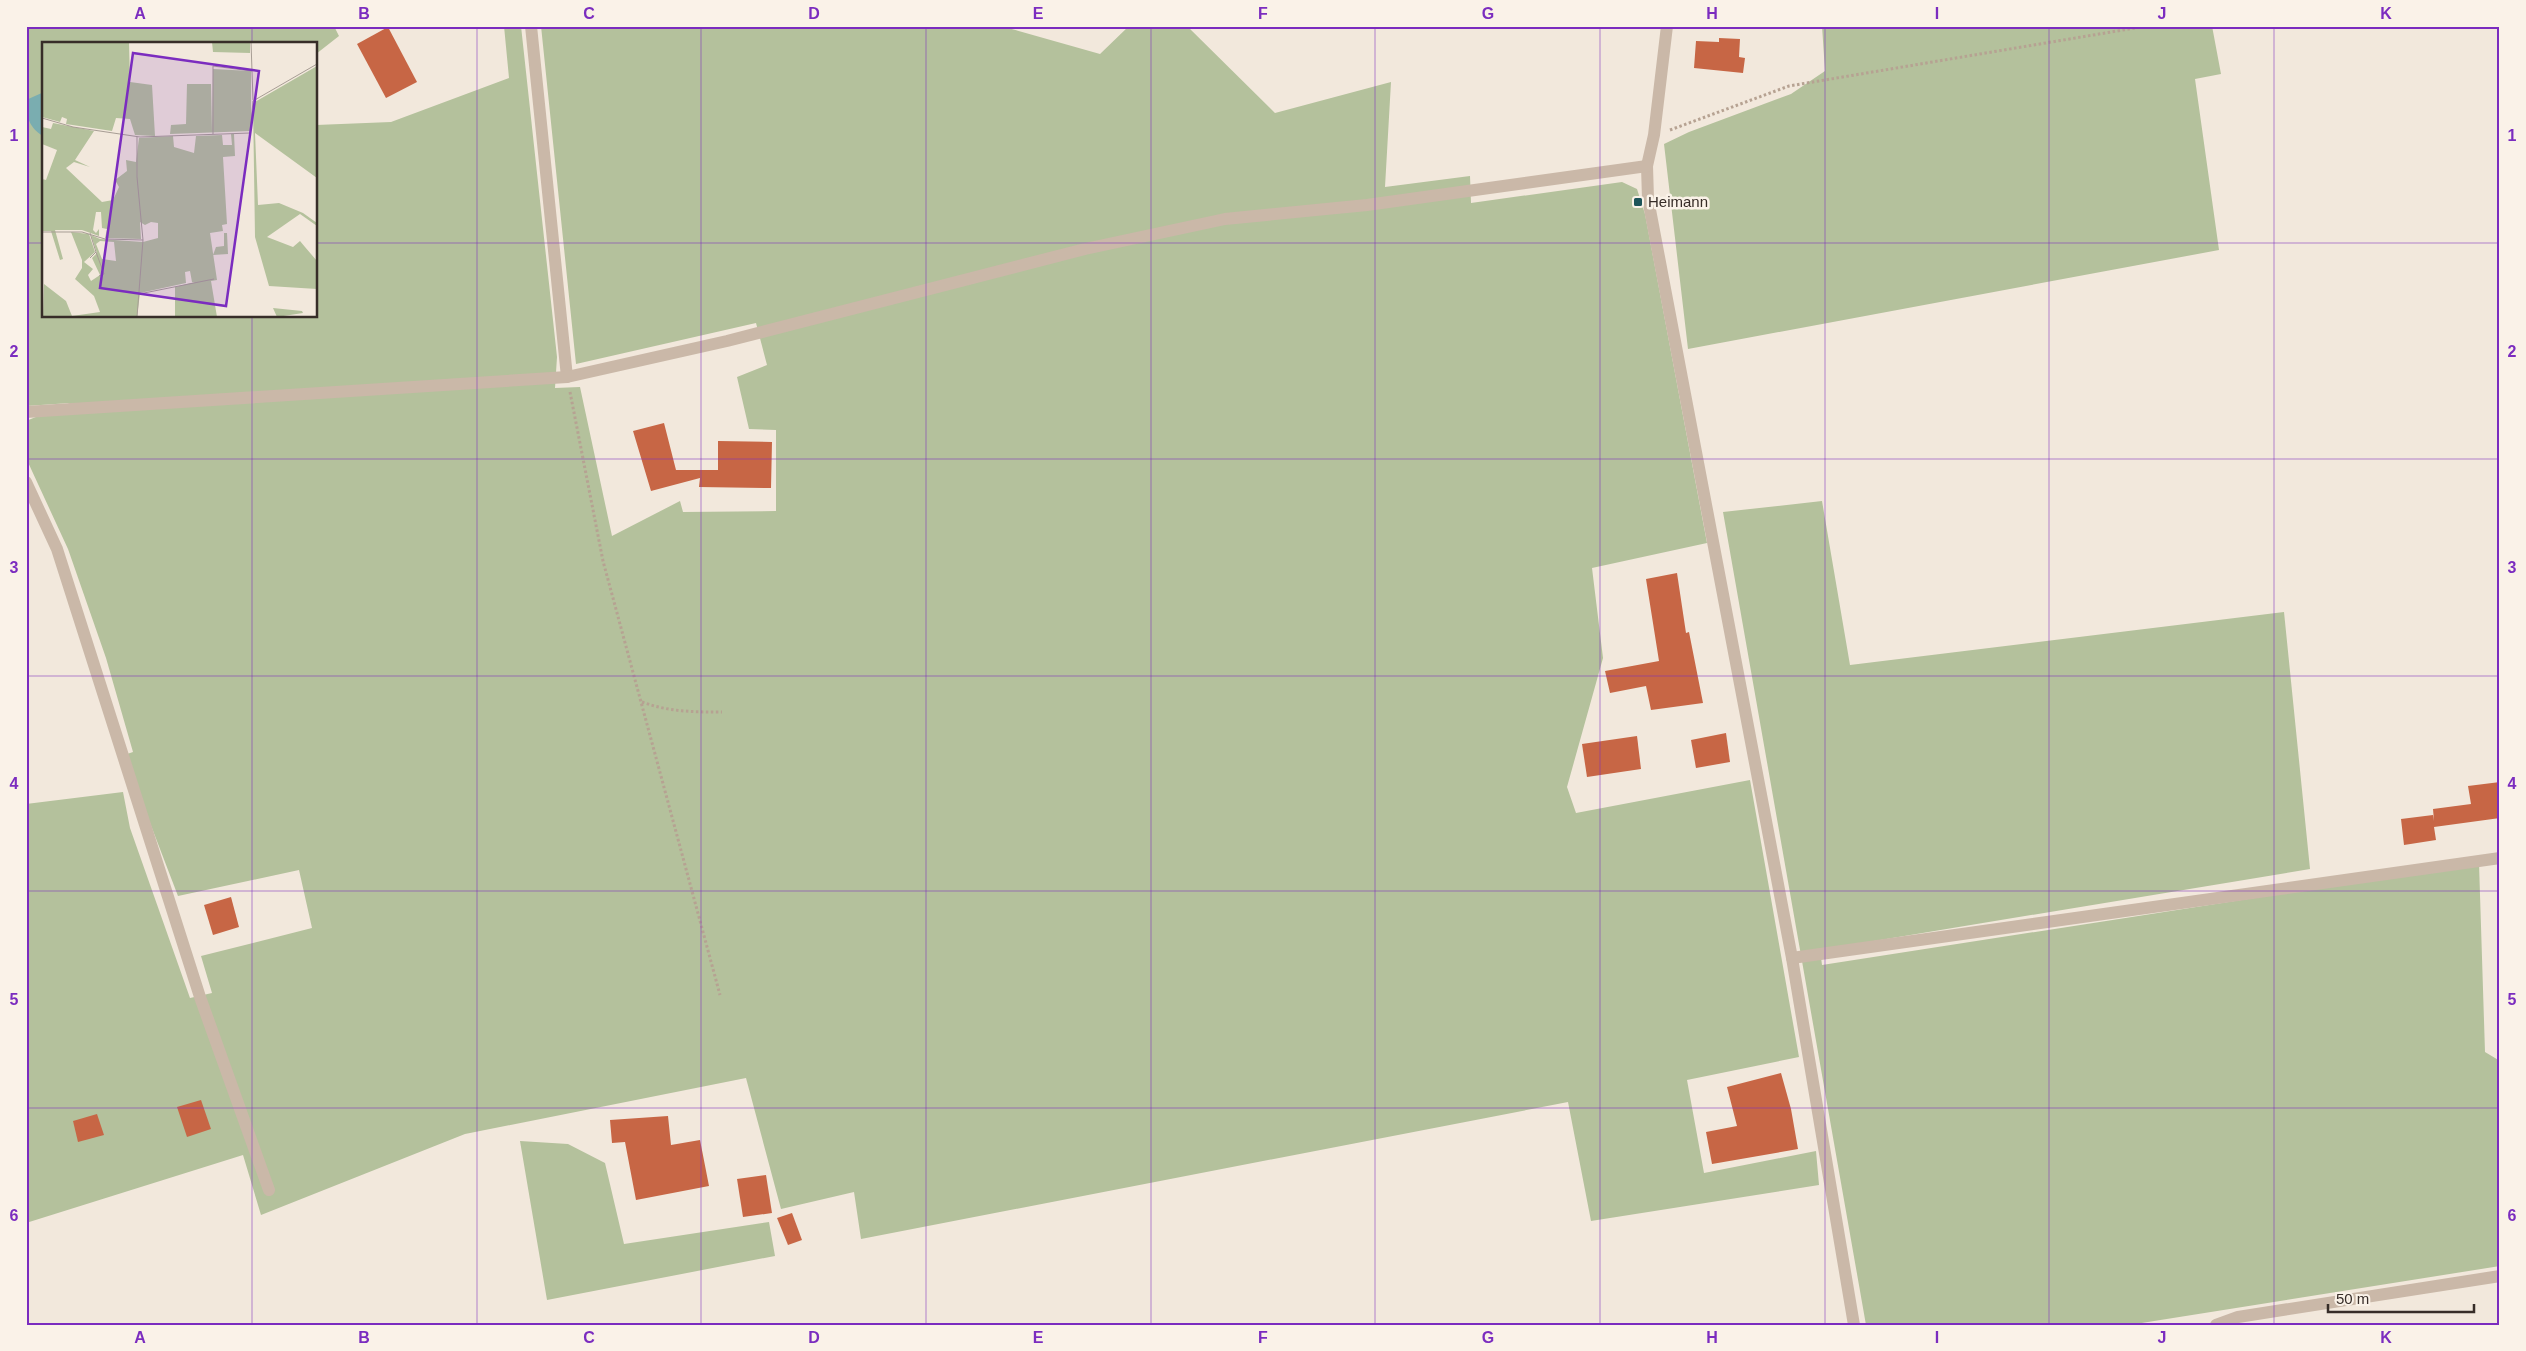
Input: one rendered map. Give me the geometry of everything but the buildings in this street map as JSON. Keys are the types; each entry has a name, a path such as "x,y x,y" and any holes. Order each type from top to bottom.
{"street":[{"path":"531,26 567,377"},
{"path":"1667,26 1654,136 1646,166 1648,199 1792,958 1854,1325"},
{"path":"26,412 567,377 727,341 1085,249 1225,220 1367,205 1646,166"},
{"path":"26,482 57,549 200,997 269,1190"},
{"path":"1792,958 2500,858"},
{"path":"2216,1325 2238,1317 2500,1276"}],"path":[{"path":"1654,136 1789,86 2146,26"},
{"path":"567,377 603,561 720,995"},
{"path":"641,702 662,709 688,713 722,712"}],"green space":[{"path":"26,26 334,26 339,36 318,52 318,42 42,42 42,318 318,318 318,125 391,122 509,78 504,26 521,26 557,357 555,388 580,387 612,536 680,501 683,512 776,511 776,430 749,429 737,377 767,365 756,323 576,364 541,26 1001,26 1100,54 1129,26 1187,26 1275,113 1391,82 1385,187 1470,176 1471,203 1622,182 1637,189 1645,214 1707,543 1592,568 1603,658 1567,787 1576,813 1750,780 1799,1057 1687,1080 1704,1173 1816,1151 1819,1185 1591,1221 1568,1102 861,1239 854,1192 781,1209 746,1078 465,1134 261,1215 243,1155 26,1223 26,804 123,792 130,828 190,998 212,993 201,956 312,928 299,870 178,896 124,755 133,752 106,658 68,549 26,458 26,421 70,403 26,406"},
{"path":"1822,26 2212,26 2221,74 2195,79 2219,250 1688,349 1664,144 1689,132 1791,94 1825,71"},
{"path":"1822,501 1850,665 2284,612 2310,869 1820,950 1822,965 2479,863 2485,1052 2500,1061 2500,1266 2129,1325 1866,1325 1723,512"},
{"path":"520,1141 568,1144 605,1163 624,1244 769,1222 775,1256 547,1300"}],"water":[{"path":"42,93 42,135 34,129 29,121 26,100"}],"place":[{"name":"Heimann","path":"1638,202"}]}
